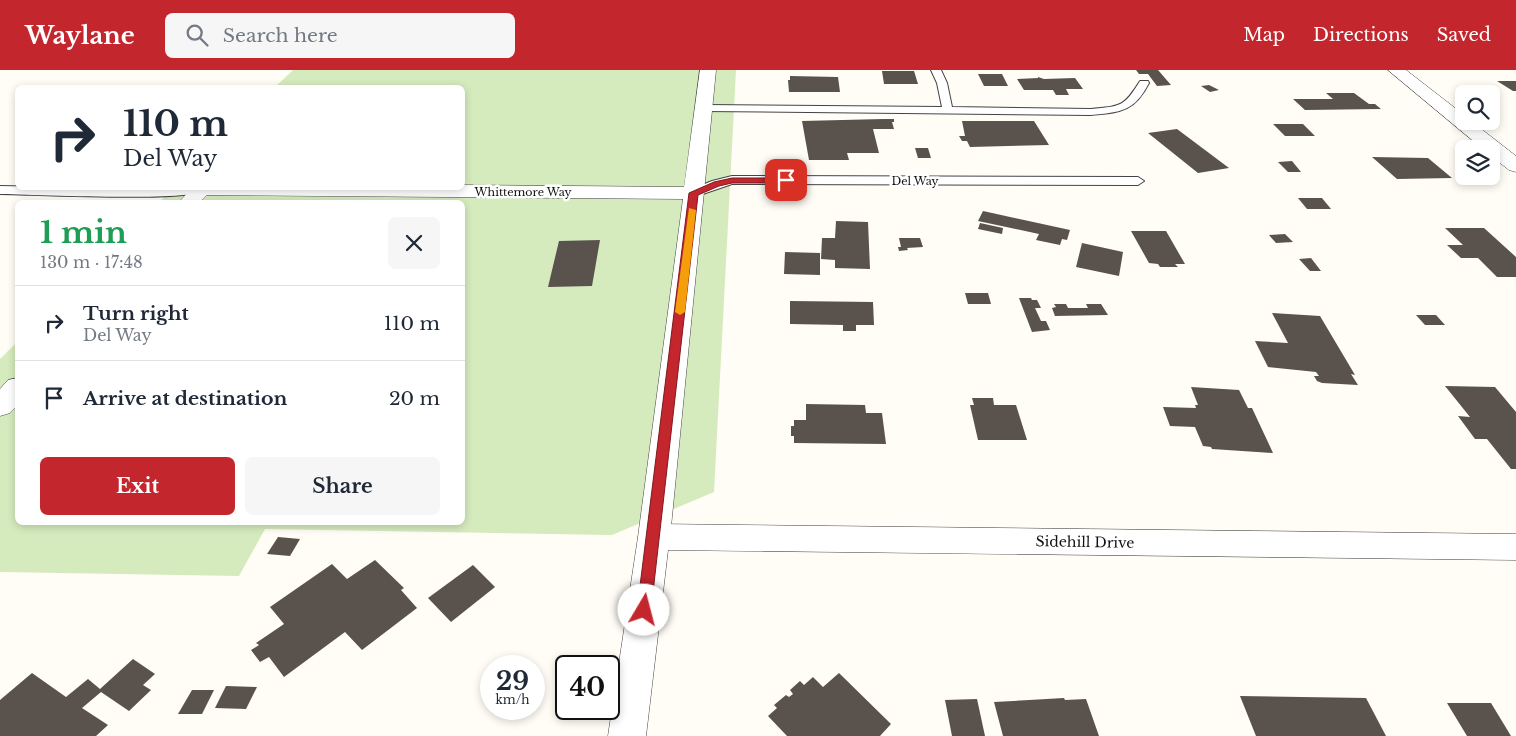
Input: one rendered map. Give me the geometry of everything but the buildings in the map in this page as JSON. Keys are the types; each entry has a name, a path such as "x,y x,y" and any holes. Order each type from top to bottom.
{"street":[{"path":"627,736 654,537 708,70"},
{"path":"1396,70 1516,166"},
{"name":"Whittemore Way","path":"195,196 694,193"},
{"path":"0,406 15,390"},
{"name":"Sidehill Drive","path":"654,537 1516,547"}],"lane":[{"path":"936,70 942,83 948,111"},
{"path":"704,108 1090,112 1119,109 1136,100 1144,83"},
{"name":"Del Way","path":"694,193 732,180 1138,181"},
{"path":"0,190 161,193 195,196"}],"green space":[{"path":"293,70 736,70 714,492 612,535 265,529 239,576 0,572 0,359 15,344 15,525 465,525 465,200 161,200 172,190 465,190 465,85 277,85"}],"slow traffic":[{"path":"680,312 692,210"}],"route":[{"path":"644,610 694,193 732,180 786,180"}]}
